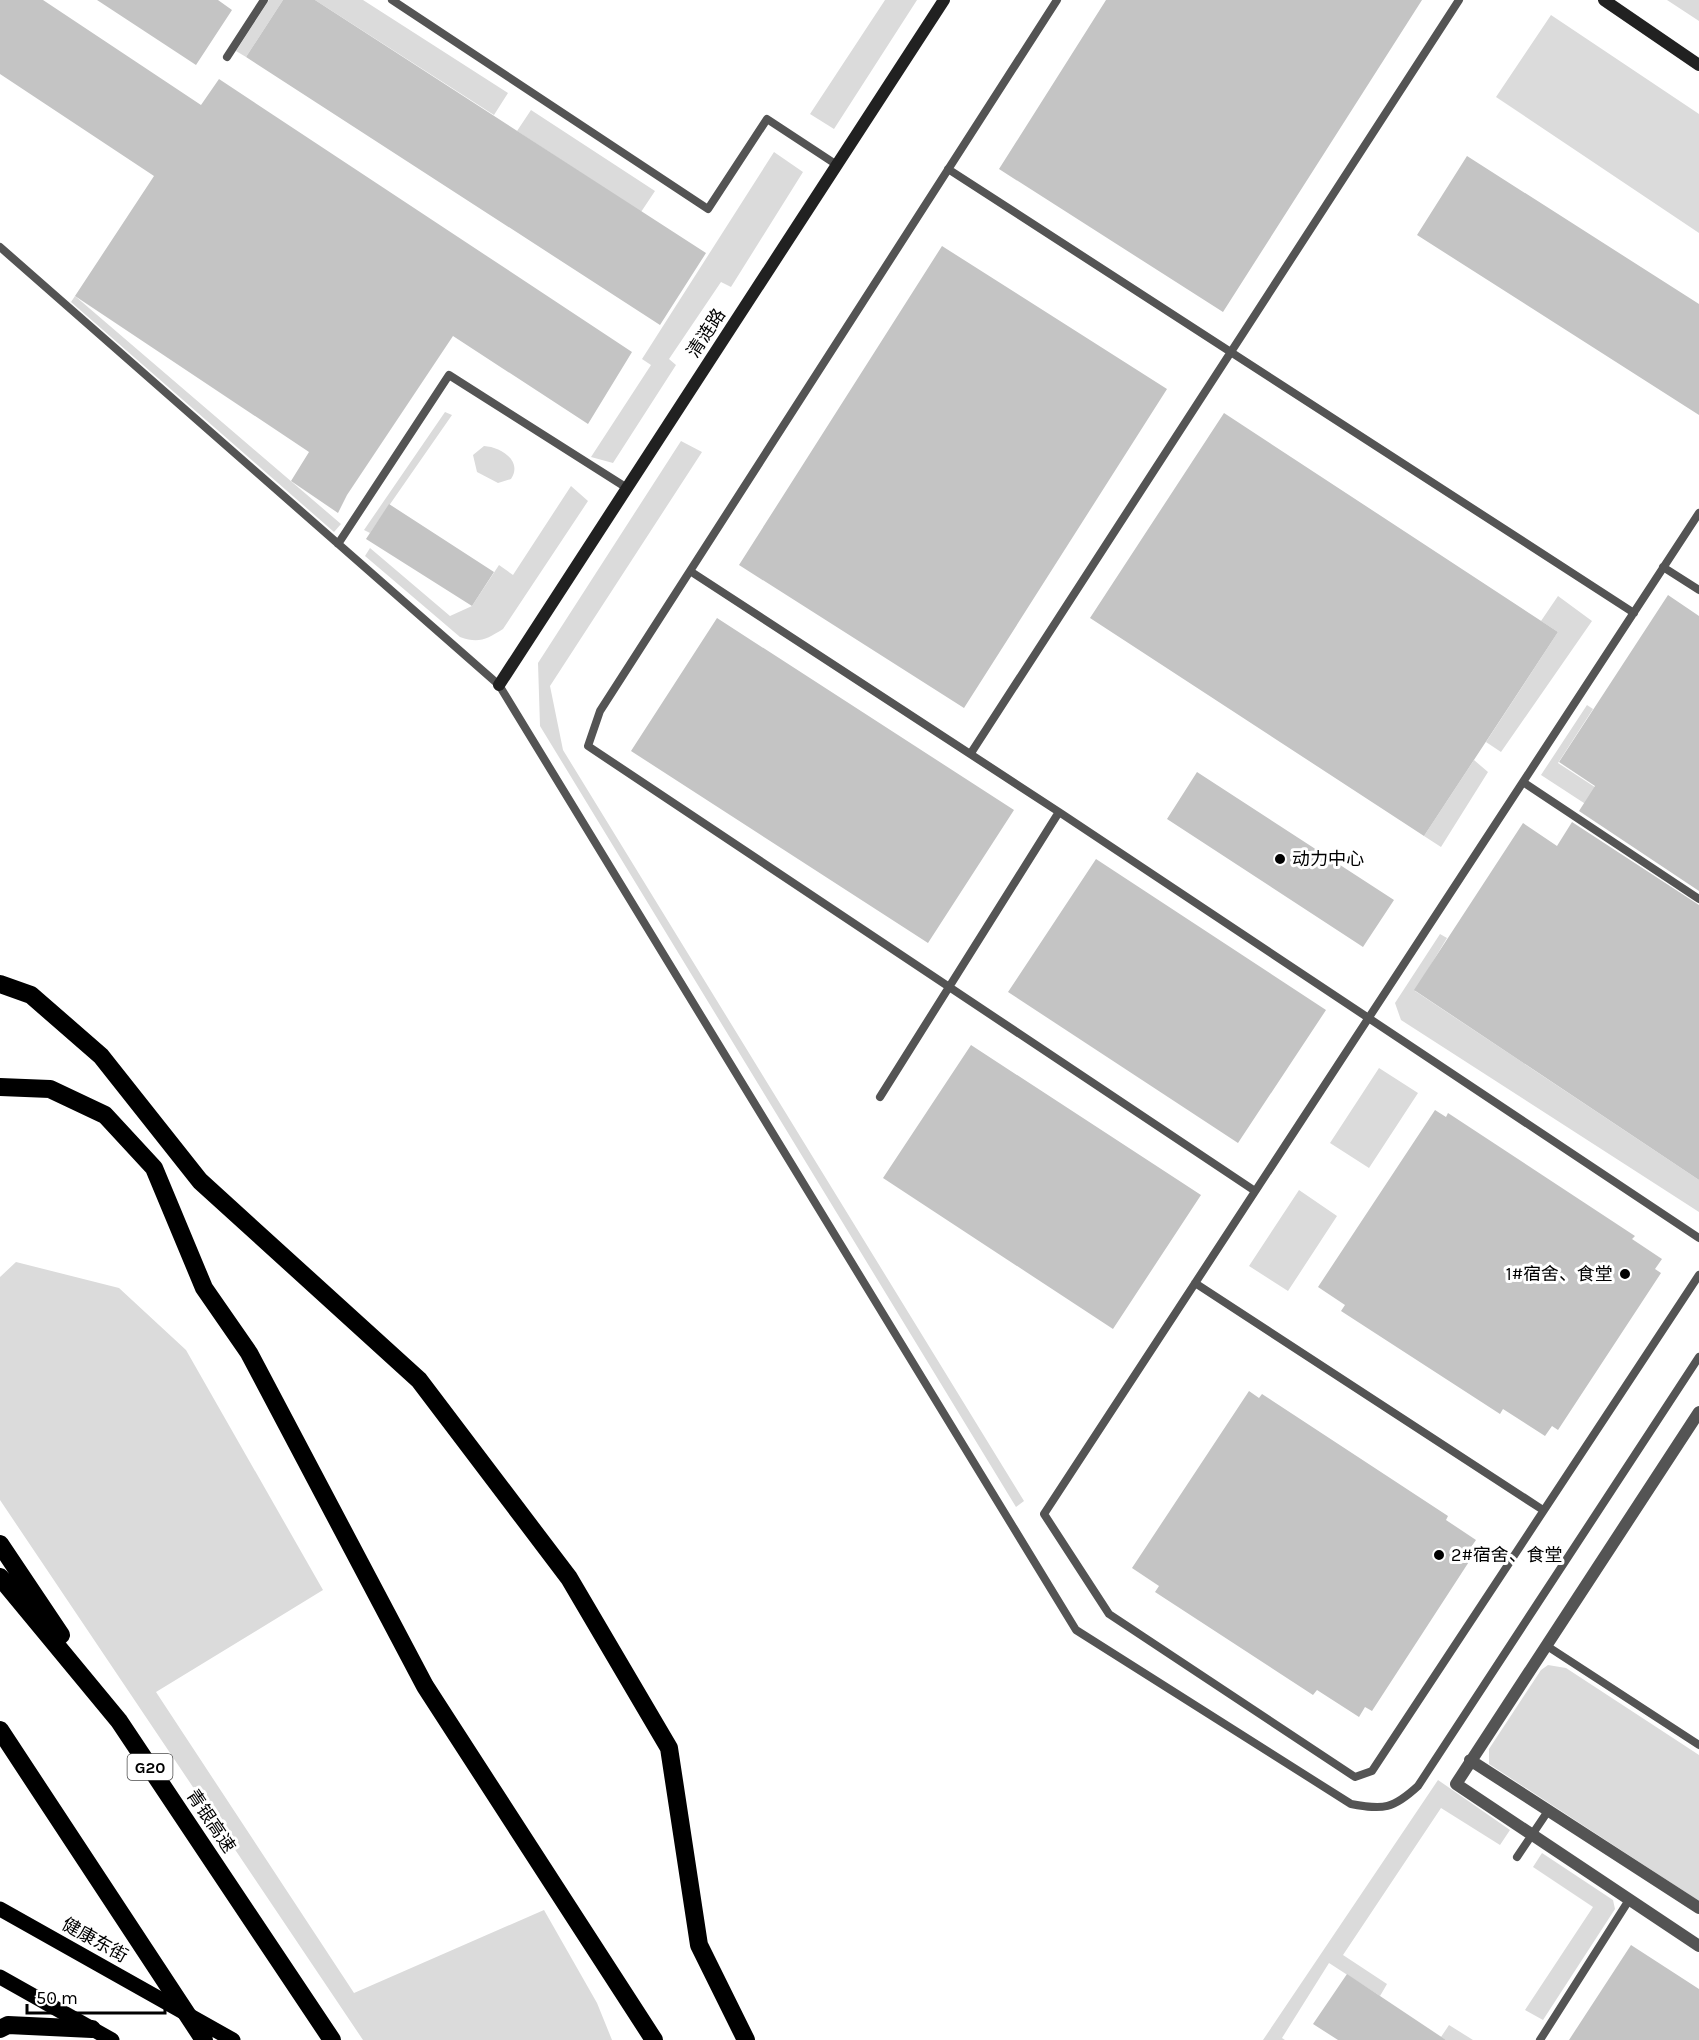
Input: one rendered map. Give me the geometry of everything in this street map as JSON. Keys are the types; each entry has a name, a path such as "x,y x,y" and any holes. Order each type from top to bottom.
{"highway":[{"path":"0,984 31,995 101,1056 200,1181 418,1380 569,1578 669,1748 699,1945 746,2040"},
{"path":"0,1087 50,1089 105,1115 154,1168 204,1288 249,1353 425,1686 654,2040"},
{"path":"0,1544 119,1721"},
{"name":"青银高速","path":"0,1577 119,1721 332,2040"},
{"path":"0,1730 204,2040"},
{"path":"0,2029 8,2025 92,2029"}],"main road":[{"name":"健康东街","path":"0,1909 233,2040"},
{"path":"0,1977 112,2040"}],"street":[{"name":"清涟路","path":"499,685 944,0"},
{"path":"1604,0 1699,65"},
{"path":"1699,1412 1456,1784 1699,1946"},
{"path":"1470,1760 1699,1908"}],"lane":[{"path":"227,57 264,0"},
{"path":"392,0 708,209 767,120 837,165"},
{"path":"1057,0 600,711 588,746 1255,1191"},
{"path":"970,753 1458,0"},
{"path":"948,170 1634,613"},
{"path":"0,247 499,685 1076,1630 1351,1804 1372,1808 1399,1804 1418,1786 1699,1357"},
{"path":"338,544 449,375 627,488"},
{"path":"1699,513 1044,1514 1108,1614 1355,1778 1372,1770 1699,1275"},
{"path":"1663,567 1699,590"},
{"path":"690,571 1368,1016 1699,1238"},
{"path":"1523,782 1699,898"},
{"path":"879,1097 1059,812"},
{"path":"1196,1283 1543,1510"},
{"path":"1547,1646 1699,1745"},
{"path":"1517,1857 1548,1811"},
{"path":"1540,2040 1629,1900"}],"shaded area":[{"path":"269,0 283,0 246,57 236,51"},
{"path":"315,0 363,0 508,93 494,115"},
{"path":"885,0 917,0 834,129 810,114"},
{"path":"1667,0 1699,0 1699,21"},
{"path":"1551,15 1699,114 1699,233 1496,97"},
{"path":"531,110 655,191 641,212 517,131"},
{"path":"774,152 803,172 731,287 721,282 669,359 676,365 613,463 591,457 651,365 642,359"},
{"path":"75,296 341,524 334,532 71,302"},
{"path":"445,412 452,415 370,533 364,530"},
{"path":"681,441 702,452 550,686 563,750 1024,1501 1016,1507 540,726 538,663"},
{"path":"484,446 497,449 508,456 514,466 511,479 498,483 477,472 473,455"},
{"path":"571,486 588,501 503,629 487,638 472,640 460,637 365,556 370,548 450,616 472,606 499,565 513,575"},
{"path":"1558,596 1592,621 1501,752 1486,742 1558,632 1541,621"},
{"path":"1587,705 1593,709 1558,763 1699,855 1699,878 1541,775"},
{"path":"1474,760 1488,772 1441,847 1424,836"},
{"path":"1440,934 1447,938 1415,991 1699,1180 1699,1212 1401,1020 1395,1003"},
{"path":"1379,1068 1418,1093 1369,1168 1330,1143"},
{"path":"1299,1190 1337,1216 1288,1291 1249,1266"},
{"path":"16,1262 119,1288 186,1350 323,1590 156,1692 354,1993 544,1910 597,2003 612,2040 363,2040 0,1500 0,1277"},
{"path":"1548,1665 1566,1668 1699,1755 1699,1901 1489,1764 1489,1749 1541,1670"},
{"path":"1438,1780 1510,1830 1500,1845 1441,1808 1343,1955 1387,1984 1380,1996 1329,1963 1282,2038 1285,2040 1263,2040"},
{"path":"1542,1853 1613,1900 1615,1909 1543,2020 1525,2010 1593,1907 1533,1867"},
{"path":"1449,2025 1473,2040 1446,2040 1441,2037"}],"building":[{"path":"0,0 43,0 201,105 219,79 632,352 588,424 453,336 347,495 338,513 291,481 309,452 75,296 154,176 0,74"},
{"path":"97,0 218,0 232,10 196,65"},
{"path":"283,0 315,0 706,253 660,325 246,57"},
{"path":"1106,0 1422,0 1223,312 999,169"},
{"path":"1467,156 1699,304 1699,415 1417,235"},
{"path":"942,246 1167,389 964,708 739,565"},
{"path":"1224,413 1558,632 1424,836 1090,618"},
{"path":"389,504 494,572 472,606 366,539"},
{"path":"1668,595 1699,616 1699,891 1579,811 1595,786 1559,762"},
{"path":"717,618 1014,810 928,943 631,751"},
{"name":"动力中心","path":"1197,772 1394,900 1363,947 1167,819"},
{"path":"1572,822 1699,905 1699,1180 1414,990 1523,823 1557,846"},
{"path":"1096,859 1326,1010 1238,1143 1008,992"},
{"path":"971,1045 1201,1195 1113,1329 883,1178"},
{"name":"1#宿舍、食堂","path":"1435,1110 1446,1117 1448,1113 1635,1236 1632,1239 1662,1259 1655,1269 1661,1273 1558,1430 1552,1426 1545,1436 1503,1409 1500,1414 1341,1311 1345,1305 1318,1287"},
{"name":"2#宿舍、食堂","path":"1249,1391 1259,1398 1262,1394 1448,1516 1446,1520 1476,1540 1469,1550 1474,1554 1372,1711 1365,1707 1359,1717 1317,1690 1313,1695 1155,1592 1159,1586 1132,1568"},
{"path":"1631,1945 1699,1989 1699,2040 1569,2040"},
{"path":"1347,1974 1446,2040 1338,2040 1313,2024"}],"place":[{"name":"动力中心","path":"1280,859"},
{"name":"1#宿舍、食堂","path":"1625,1274"},
{"name":"2#宿舍、食堂","path":"1439,1555"}]}
